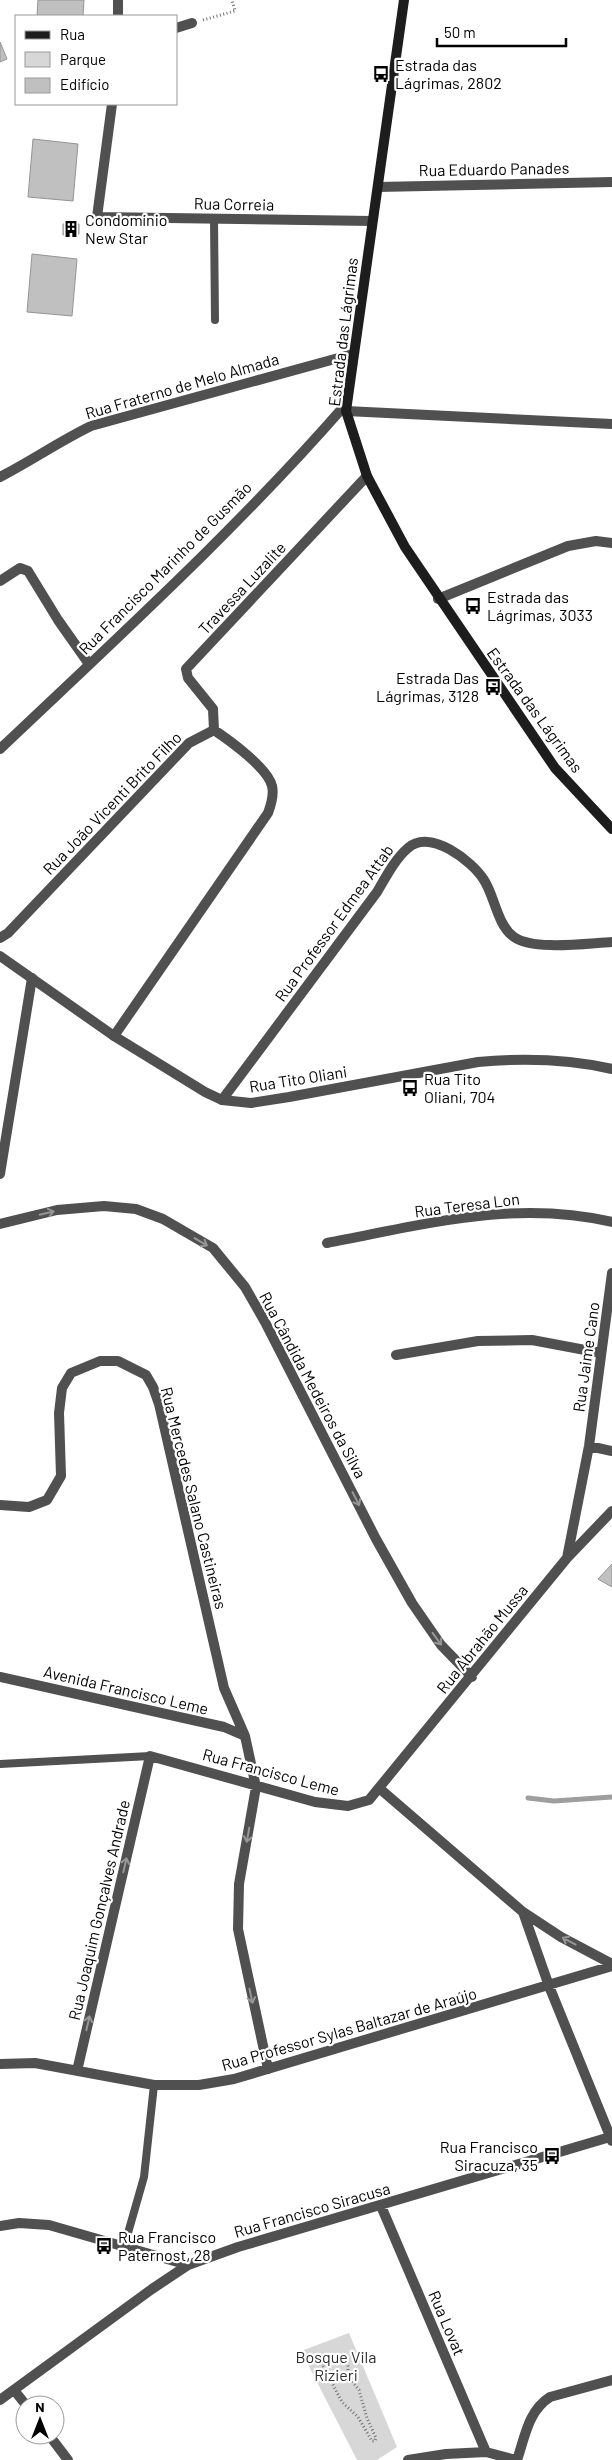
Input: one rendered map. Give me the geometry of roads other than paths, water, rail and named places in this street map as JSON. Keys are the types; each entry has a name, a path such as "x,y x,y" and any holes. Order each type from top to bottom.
{"main road":[{"name":"Estrada das Lágrimas","path":"404,0 346,408 367,476 405,547 438,599 555,768 612,829"}],"street":[{"path":"118,0 118,15"},
{"path":"178,27 192,23"},
{"name":"Rua Correia","path":"112,105 97,217 372,221"},
{"name":"Rua Eduardo Panades","path":"378,187 612,182"},
{"name":"Rua Fraterno de Melo Almada","path":"0,477 30,462 63,440 92,426 353,354"},
{"path":"346,408 612,424"},
{"name":"Rua Francisco Marinho de Gusmão","path":"0,749 89,664 346,408"},
{"name":"Travessa Luzalite","path":"214,730 213,709 188,678 186,669 367,476"},
{"path":"438,599 568,546 596,541 612,543"},
{"path":"0,581 20,568 28,571 58,620 89,664"},
{"path":"114,1036 268,813 271,804 272,786 267,775 240,749 214,730"},
{"name":"Rua João Vicenti Brito Filho","path":"0,938 8,933 189,743 214,730"},
{"name":"Rua Professor Edmea Attab","path":"222,1100 377,892 398,860 414,844 434,842 452,850 471,864 484,880 506,928 513,936 520,940 534,944 612,942"},
{"name":"Rua Tito Oliani","path":"0,956 114,1036 205,1092 222,1100 236,1103 270,1100 478,1062 508,1059 591,1064 612,1069"},
{"path":"0,1174 32,978"},
{"name":"Rua Cândida Medeiros da Silva","path":"0,1224 57,1210 104,1206 136,1209 163,1219 213,1248 245,1287 265,1322 376,1539 412,1603 442,1645 472,1676"},
{"name":"Rua Teresa Lon","path":"327,1243 465,1217 508,1213 542,1211 580,1214 612,1222"},
{"name":"Rua Jaime Cano","path":"567,1558 589,1446 612,1273"},
{"path":"396,1355 478,1341 532,1340 601,1353"},
{"name":"Rua Mercedes Salano Castineiras","path":"0,1505 29,1507 47,1500 61,1476 59,1413 62,1388 71,1373 100,1361 118,1361 146,1375 153,1387 158,1404 224,1688 245,1736 256,1787"},
{"path":"589,1446 612,1451"},
{"name":"Rua Abrahão Mussa","path":"379,1788 567,1558 612,1511"},
{"name":"Avenida Francisco Leme","path":"0,1677 224,1727 245,1736"},
{"name":"Rua Francisco Leme","path":"150,1756 256,1787 338,1806 359,1804 369,1800 379,1788"},
{"name":"Rua Joaquim Gonçalves Andrade","path":"77,2071 150,1756"},
{"path":"256,1787 239,1884 238,1929 268,2069"},
{"path":"379,1788 523,1912 561,1937 612,1965"},
{"path":"523,1912 549,1986 611,2139"},
{"name":"Rua Professor Sylas Baltazar de Araújo","path":"0,2064 35,2063 154,2085 199,2085 234,2079 549,1986 612,1965"},
{"name":"Rua Francisco Siracusa","path":"0,2400 152,2289 188,2265 238,2247 611,2139"},
{"name":"Rua Lovat","path":"381,2206 486,2452"},
{"path":"0,2226 19,2223 49,2225 188,2265"},
{"path":"408,2460 446,2454 486,2452 517,2460 531,2418 536,2408 542,2402 550,2397 612,2380"},
{"path":"14,2390 18,2395"},
{"path":"57,2445 68,2460"}],"lane":[{"path":"214,219 215,320"},
{"path":"0,1764 150,1756"},
{"path":"124,2247 144,2177 154,2085"}],"waterway":[{"path":"528,1798 554,1801 612,1797"}],"place":[{"name":"Estrada das Lágrimas, 2802","path":"381,74"},
{"name":"Condomínio New Star","path":"71,229"},
{"name":"Estrada das Lágrimas, 3033","path":"473,606"},
{"name":"Estrada Das Lágrimas, 3128","path":"493,687"},
{"name":"Rua Tito Oliani, 704","path":"410,1088"},
{"name":"Rua Francisco Siracuza, 35","path":"552,2156"},
{"name":"Rua Francisco Paternost, 28","path":"104,2246"}],"park label":[{"name":"Bosque Vila Rizieri","path":"336,2366"}]}
